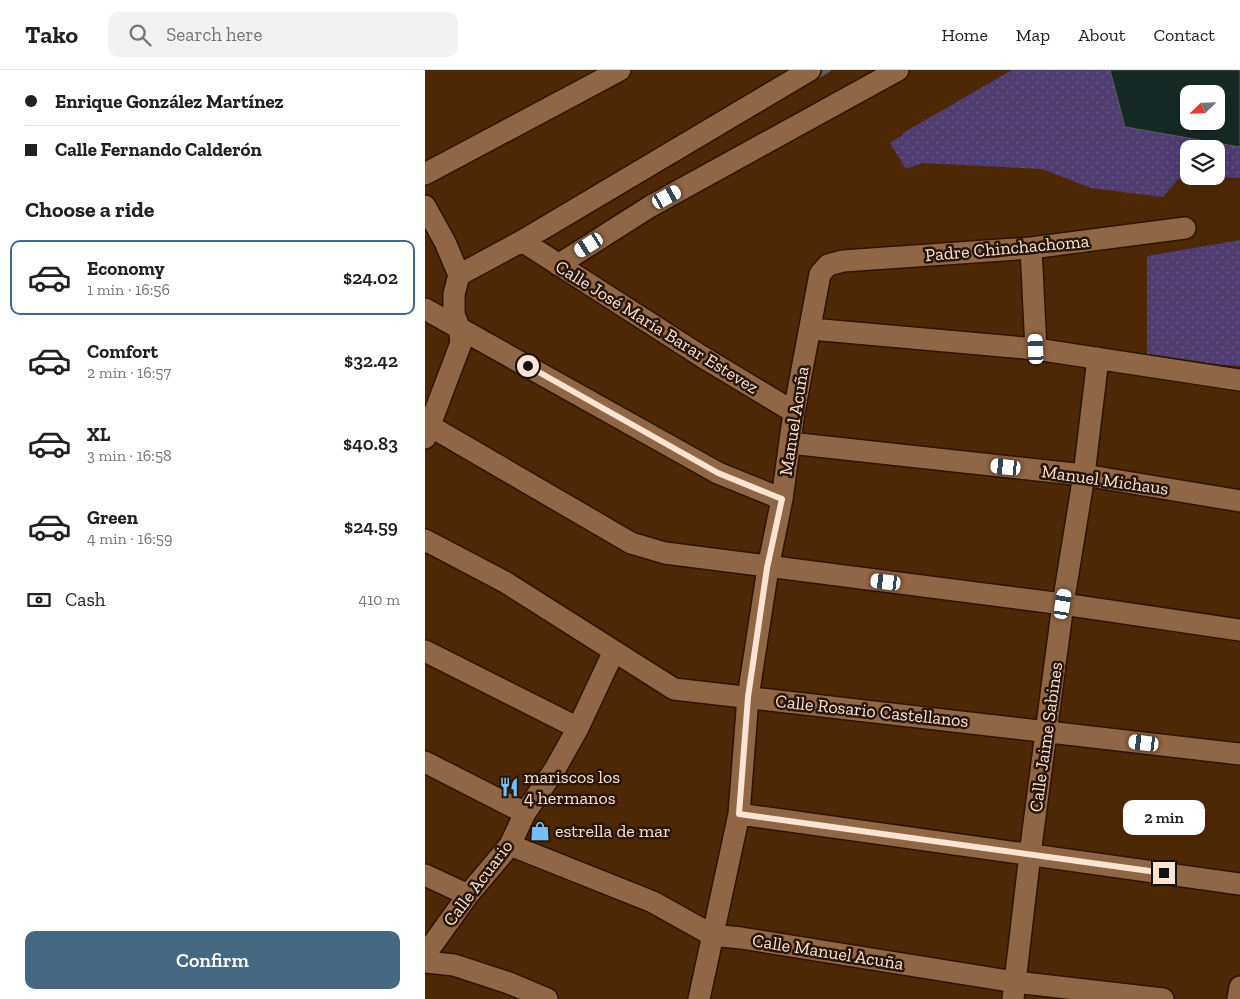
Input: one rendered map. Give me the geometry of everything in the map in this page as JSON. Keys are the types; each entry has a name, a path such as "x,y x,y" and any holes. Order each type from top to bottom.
{"street":[{"path":"425,174 620,70"},
{"path":"459,275 522,241 810,70"},
{"path":"558,265 651,206 899,70"},
{"path":"425,206 445,242 459,275 453,294 453,314 459,327 461,343 427,429 631,543 665,553 767,568 1063,604 1240,630"},
{"name":"Padre Chinchachoma","path":"828,265 843,261 1031,248 1185,228"},
{"path":"425,232 445,242"},
{"name":"Calle José María Barar Estevez","path":"522,241 701,356 794,412"},
{"path":"1031,248 1036,349"},
{"name":"Manuel Acuña","path":"699,999 739,814 748,697 767,568 782,499 794,412 821,274 828,265"},
{"path":"425,309 718,473 782,499"},
{"path":"811,328 1036,349 1240,380"},
{"name":"Calle Jaime Sabines","path":"1014,990 1063,604 1084,475 1098,358"},
{"name":"Manuel Michaus","path":"790,443 1084,475 1240,501"},
{"name":"Calle Rosario Castellanos","path":"425,540 505,582 674,689 1240,754"},
{"name":"Calle Acuario","path":"425,955 468,895 510,845 525,813 555,769 578,728 614,651"},
{"path":"425,652 578,728"},
{"path":"425,762 525,813"},
{"path":"739,814 1240,884"},
{"name":"Calle Manuel Acuña","path":"510,845 653,902 713,935 741,938 1014,990 1163,999"},
{"path":"425,874 468,895"},
{"path":"425,962 454,965 505,991 547,999"},
{"path":"1238,999 1240,987"}],"shaded area":[{"path":"1012,70 1240,70 1240,178 1225,177 1225,140 1180,140 1180,177 1163,197 1091,188 1042,169 923,163 906,169 890,143 903,135 903,133"},
{"path":"1240,240 1240,366 1147,360 1147,256"}],"water":[{"path":"1110,70 1240,70 1240,147 1225,144 1225,140 1200,140 1125,127"}],"waterway":[{"path":"814,78 828,70"}],"place":[{"name":"mariscos los 4 hermanos","path":"509,787"},
{"name":"estrella de mar","path":"540,831"}],"route":[{"path":"528,366 718,473 782,499 767,568 748,697 739,814 1164,873"}]}
